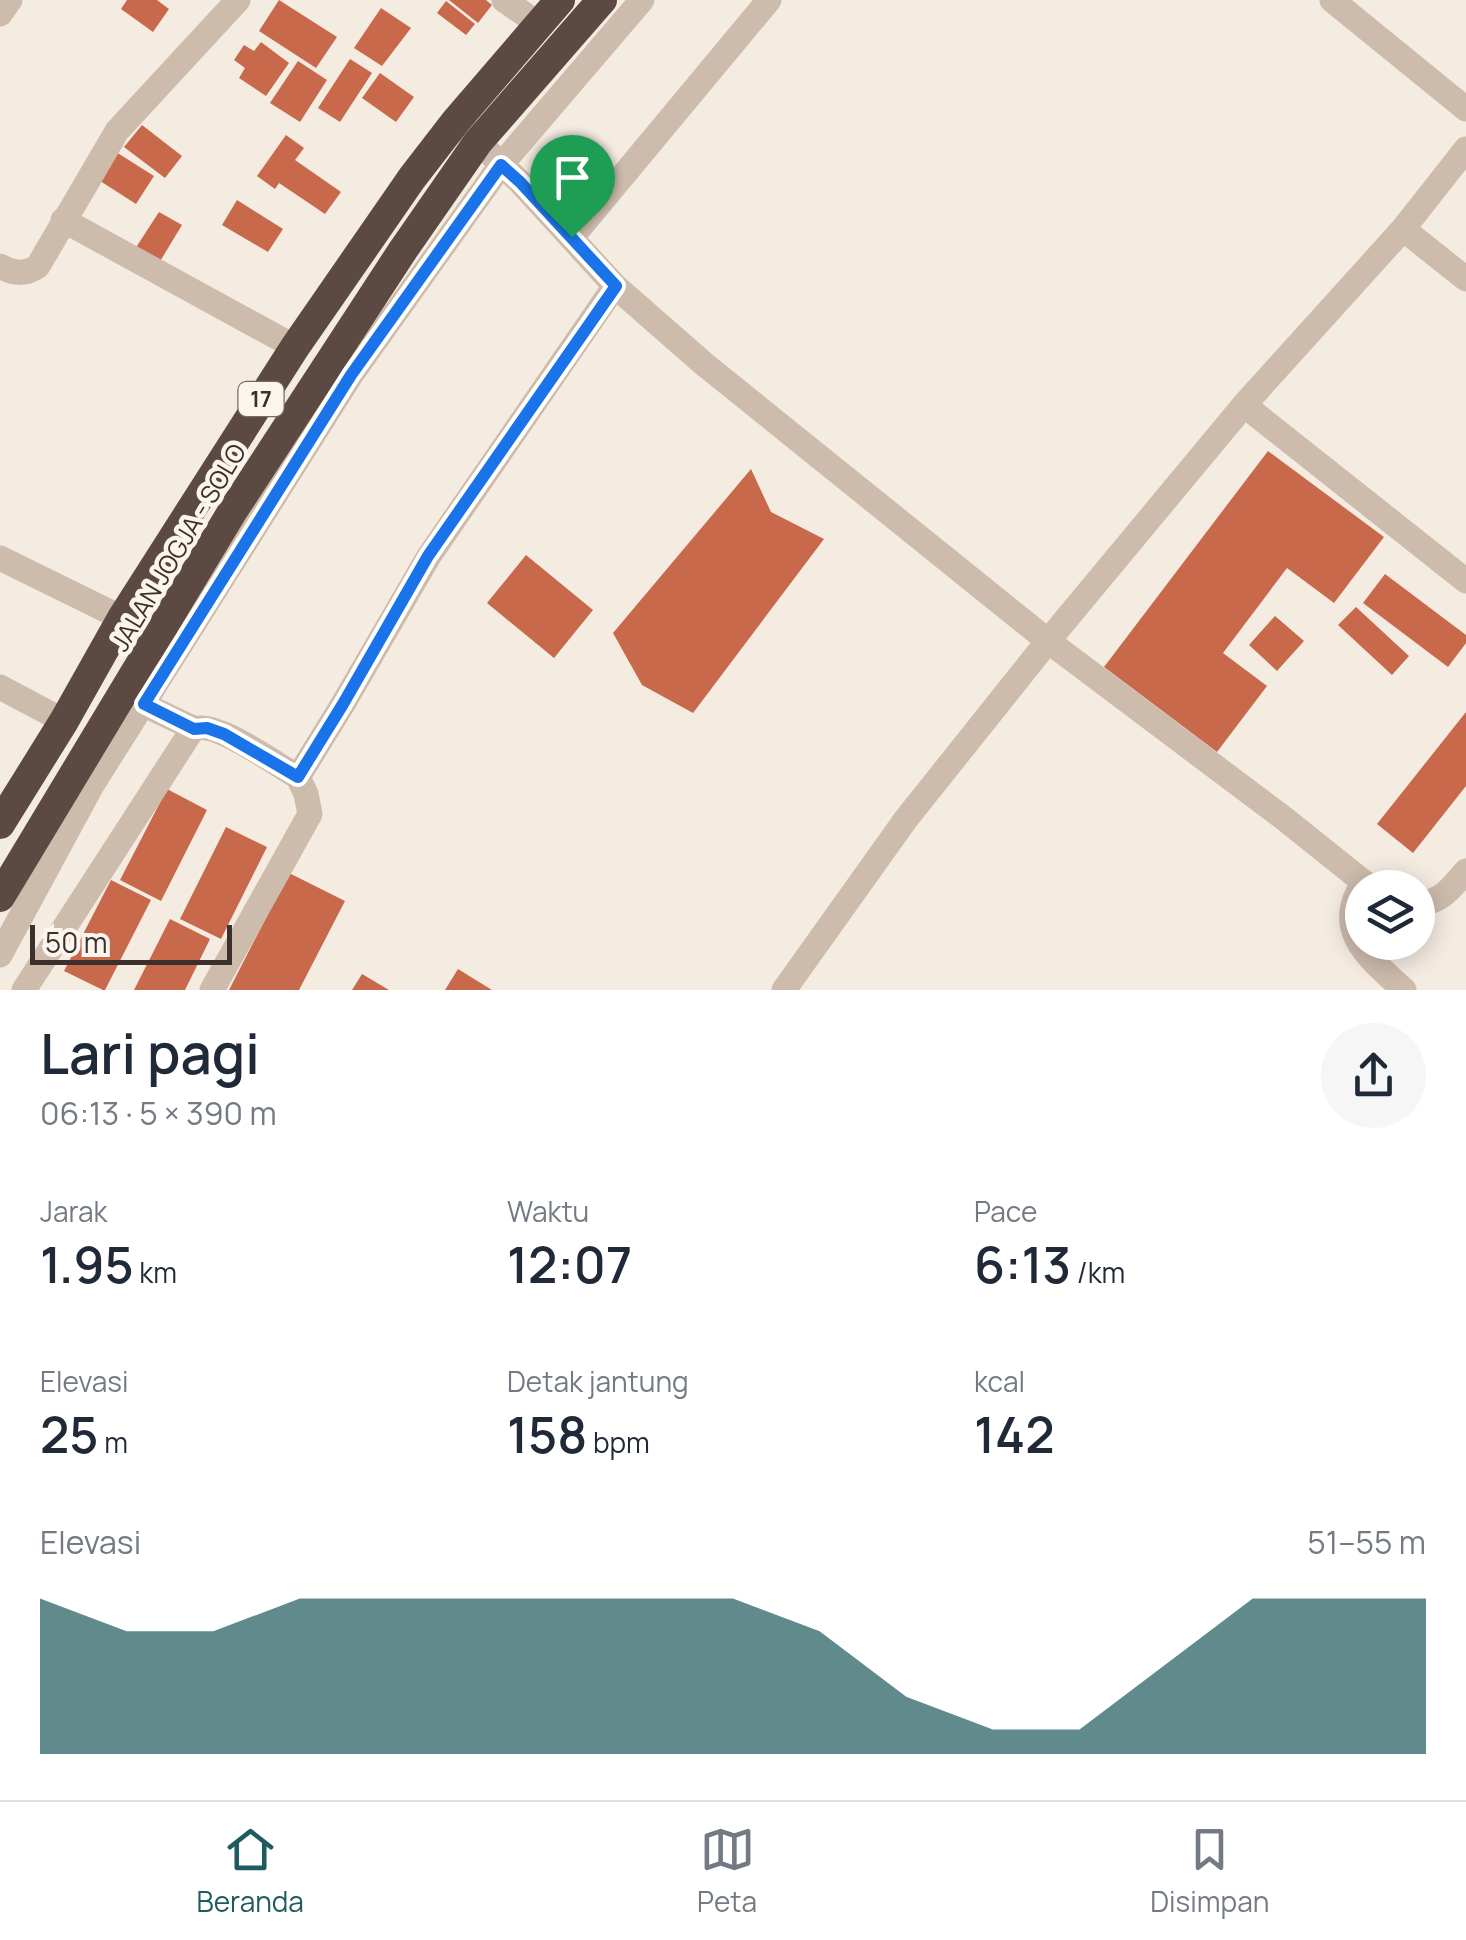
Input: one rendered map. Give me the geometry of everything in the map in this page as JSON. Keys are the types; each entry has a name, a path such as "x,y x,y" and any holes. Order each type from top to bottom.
{"highway":[{"name":"JALAN JOGJA - SOLO","path":"0,824 122,618 295,346 412,178 560,0"},
{"name":"JALAN JOGJA - SOLO","path":"0,897 133,699 232,512 402,250 478,142 602,0"}],"street":[{"path":"0,14 10,0"},
{"path":"0,266 20,273 38,266 117,130 238,0"},
{"path":"504,0 540,25"},
{"path":"0,955 92,785 133,699 351,375 501,165 642,0"},
{"path":"572,237 769,0"},
{"path":"1332,0 1466,109"},
{"path":"456,121 616,286 719,376 1048,641 1348,870"},
{"path":"784,990 906,819 1048,641 1244,404 1403,229 1466,150"},
{"path":"64,220 295,346"},
{"path":"1403,229 1466,279"},
{"path":"298,777 428,556 616,286"},
{"path":"1244,404 1466,581"},
{"path":"0,558 122,618"},
{"path":"0,687 64,720"},
{"path":"133,699 194,729 207,728 224,734 298,777 306,794 310,814 212,990"},
{"path":"24,990 194,729"},
{"path":"1435,900 1444,896 1466,871"},
{"path":"1370,960 1404,990"}],"building":[{"path":"127,0 157,0 169,9 153,32 121,9"},
{"path":"279,0 337,37 316,68 259,31"},
{"path":"449,0 486,0 492,5 478,23"},
{"path":"446,1 475,24 466,35 437,13"},
{"path":"381,8 411,28 382,66 354,48"},
{"path":"261,42 289,63 266,96 239,78 245,68 234,60 244,45 254,51"},
{"path":"350,59 372,73 340,122 318,108"},
{"path":"298,61 327,80 300,122 270,103"},
{"path":"380,73 414,97 396,122 362,98"},
{"path":"142,125 182,156 165,178 124,147"},
{"path":"286,135 304,148 295,160 341,192 325,214 279,183 275,189 257,176"},
{"path":"116,152 154,176 136,204 97,179"},
{"path":"237,200 283,229 268,252 222,225"},
{"path":"159,212 182,225 159,263 135,249"},
{"path":"1268,451 1384,537 1334,603 1287,568 1223,653 1267,686 1217,752 1104,667"},
{"path":"751,469 771,512 824,539 693,713 642,685 613,633"},
{"path":"526,555 593,610 554,658 487,603"},
{"path":"1385,574 1466,635 1466,643 1448,667 1363,603"},
{"path":"1356,607 1409,656 1392,675 1338,625"},
{"path":"1275,616 1304,641 1277,671 1249,645"},
{"path":"1466,712 1466,786 1413,853 1377,824"},
{"path":"167,789 207,810 161,901 120,880"},
{"path":"226,827 267,847 221,939 180,919"},
{"path":"289,873 345,901 299,990 229,990"},
{"path":"111,880 151,900 103,990 64,971"},
{"path":"170,919 210,939 185,990 134,990"},
{"path":"458,969 492,990 445,990"},
{"path":"362,974 389,990 352,990"}],"route":[{"path":"501,165 572,237 616,286 428,556 298,777 224,734 207,728 194,729 144,704 351,375 501,165"}]}
